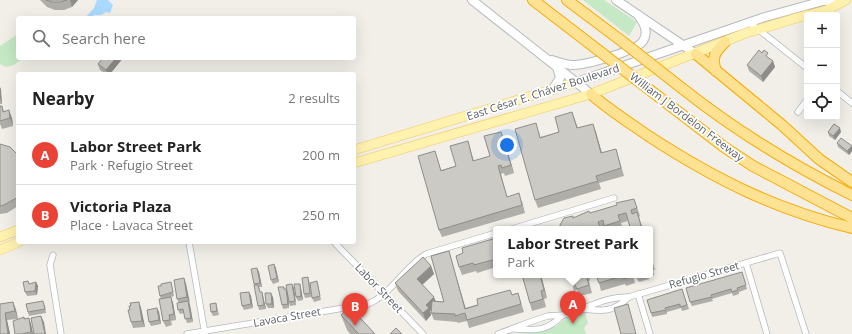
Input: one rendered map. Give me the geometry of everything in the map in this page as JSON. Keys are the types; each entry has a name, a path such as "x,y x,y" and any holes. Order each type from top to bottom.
{"highway":[{"path":"528,0 561,22"},
{"name":"William J Bordelon Freeway","path":"533,0 724,147 753,166 852,218"},
{"name":"William J Bordelon Freeway","path":"567,0 714,113 767,149 852,195"},
{"path":"716,71 713,57 717,50 725,42"},
{"path":"696,54 782,125 819,159 852,182"},
{"path":"590,94 613,113 668,148 731,185 786,208 821,220 852,228"}],"main road":[{"path":"472,0 577,82 590,94"},
{"path":"616,0 696,54"},
{"name":"East César E. Chávez Boulevard","path":"819,12 847,0"},
{"name":"East César E. Chávez Boulevard","path":"356,149 577,82 749,22 810,4 824,1 847,0"},
{"path":"546,58 565,64 578,64 636,48 642,43 645,33 644,26 638,15"},
{"name":"East César E. Chávez Boulevard","path":"356,162 590,94 758,30 804,16"},
{"path":"552,90 560,78 557,67"},
{"path":"529,97 533,111"},
{"path":"0,237 16,231"},
{"path":"0,250 16,243"}],"street":[{"path":"749,22 804,66"},
{"path":"840,93 852,103"},
{"path":"798,112 804,104"},
{"path":"522,226 614,198"},
{"name":"Lavaca Street","path":"187,334 372,303 384,294 426,254 493,234"},
{"path":"189,244 205,332"},
{"name":"Labor Street","path":"336,244 423,334"},
{"name":"Refugio Street","path":"498,334 550,315 563,315 582,309 602,300 617,296 628,297 780,253 806,334"},
{"path":"53,254 50,265 61,334"},
{"path":"746,263 768,334"},
{"path":"638,294 650,334"},
{"name":"Refugio Street","path":"582,309 599,312 619,307 628,297"},
{"name":"Refugio Street","path":"512,329 533,331 552,326 563,315"}],"green space":[{"path":"583,0 604,0 637,22 629,36"},
{"path":"16,35 16,60 20,60 14,65 6,67 0,64 0,46"},
{"path":"585,313 588,323 584,328 586,334 517,334 539,332 557,326 565,319"}],"water":[{"path":"97,0 108,0 113,5 110,13 106,12 101,15 87,16 94,8"}],"building":[{"path":"46,0 67,0 52,2"},
{"path":"759,50 762,53 764,50 768,53 766,56 773,61 761,76 747,65"},
{"path":"101,60 114,60 106,70 98,64"},
{"path":"0,106 2,106 3,112 9,110 10,118 0,121"},
{"path":"572,112 577,128 593,124 601,153 616,149 621,168 596,176 598,181 535,200 515,129 536,123 540,138 559,132 555,117"},
{"path":"834,124 840,128 833,136 828,132"},
{"path":"501,132 511,165 502,168 501,165 498,166 507,197 519,193 522,205 439,230 418,156 435,151 441,171 456,166 450,146 468,141 473,161 490,156 484,136"},
{"path":"841,138 852,146 847,151 837,143"},
{"path":"0,144 10,147 16,153 16,198 0,206"},
{"path":"634,199 637,208 631,210 632,214 637,212 641,226 630,226 626,213 618,215 620,221 604,226 603,220 598,222 600,226 560,226 564,218 573,216 573,218 589,211 590,213 617,205 616,203"},
{"path":"493,239 493,260 459,267 456,256 463,253 462,248"},
{"path":"449,251 465,309 478,305 477,299 510,290 512,295 518,293 521,304 467,320 465,313 455,316 455,314 431,313 432,301 444,302 431,256"},
{"path":"423,257 431,266 417,279 434,297 426,305 429,308 423,313 395,283"},
{"path":"274,264 277,278 271,280 268,266"},
{"path":"257,268 260,283 254,284 251,269"},
{"path":"742,272 746,285 737,288 738,290 732,292 731,289 711,295 712,297 690,302 686,288"},
{"path":"308,277 310,293 304,294 302,278"},
{"path":"184,278 187,297 177,299 174,280"},
{"path":"523,278 541,278 544,290 541,291 543,299 530,303"},
{"path":"570,278 587,278 589,285 577,289 574,283 572,283"},
{"path":"597,278 615,278 599,283"},
{"path":"28,281 29,284 36,282 35,291 25,292 23,282"},
{"path":"317,281 320,296 312,298 310,283"},
{"path":"171,282 173,292 160,296 158,286"},
{"path":"292,284 295,301 289,302 286,285"},
{"path":"294,284 300,284 301,296 296,297"},
{"path":"254,285 258,285 260,292 262,292 264,305 258,306"},
{"path":"278,287 284,287 284,289 286,289 288,304 282,305"},
{"path":"682,289 687,305 680,307 680,304 665,308 666,310 651,313 647,300"},
{"path":"249,292 251,304 242,306 240,293"},
{"path":"265,293 271,293 272,304 266,304"},
{"path":"171,297 174,314 169,315 170,320 163,321 159,299"},
{"path":"43,301 45,309 28,312 26,304"},
{"path":"188,301 191,318 185,319 183,309 178,310 177,303"},
{"path":"13,302 15,311 5,313 8,334 0,334 0,304"},
{"path":"139,302 142,321 131,322 128,310 130,310 130,303"},
{"path":"216,303 217,311 211,312 210,304"},
{"path":"628,304 636,334 621,334 614,308"},
{"path":"350,307 375,334 359,334 341,315"},
{"path":"157,308 159,320 149,322 147,310"},
{"path":"41,316 45,334 34,334 31,318"},
{"path":"24,317 24,319 29,318 31,332 15,334 13,321"},
{"path":"396,328 402,334 390,334"}],"place":[{"name":"Labor Street Park","path":"573,324"},
{"name":"Victoria Plaza","path":"355,326"}]}
